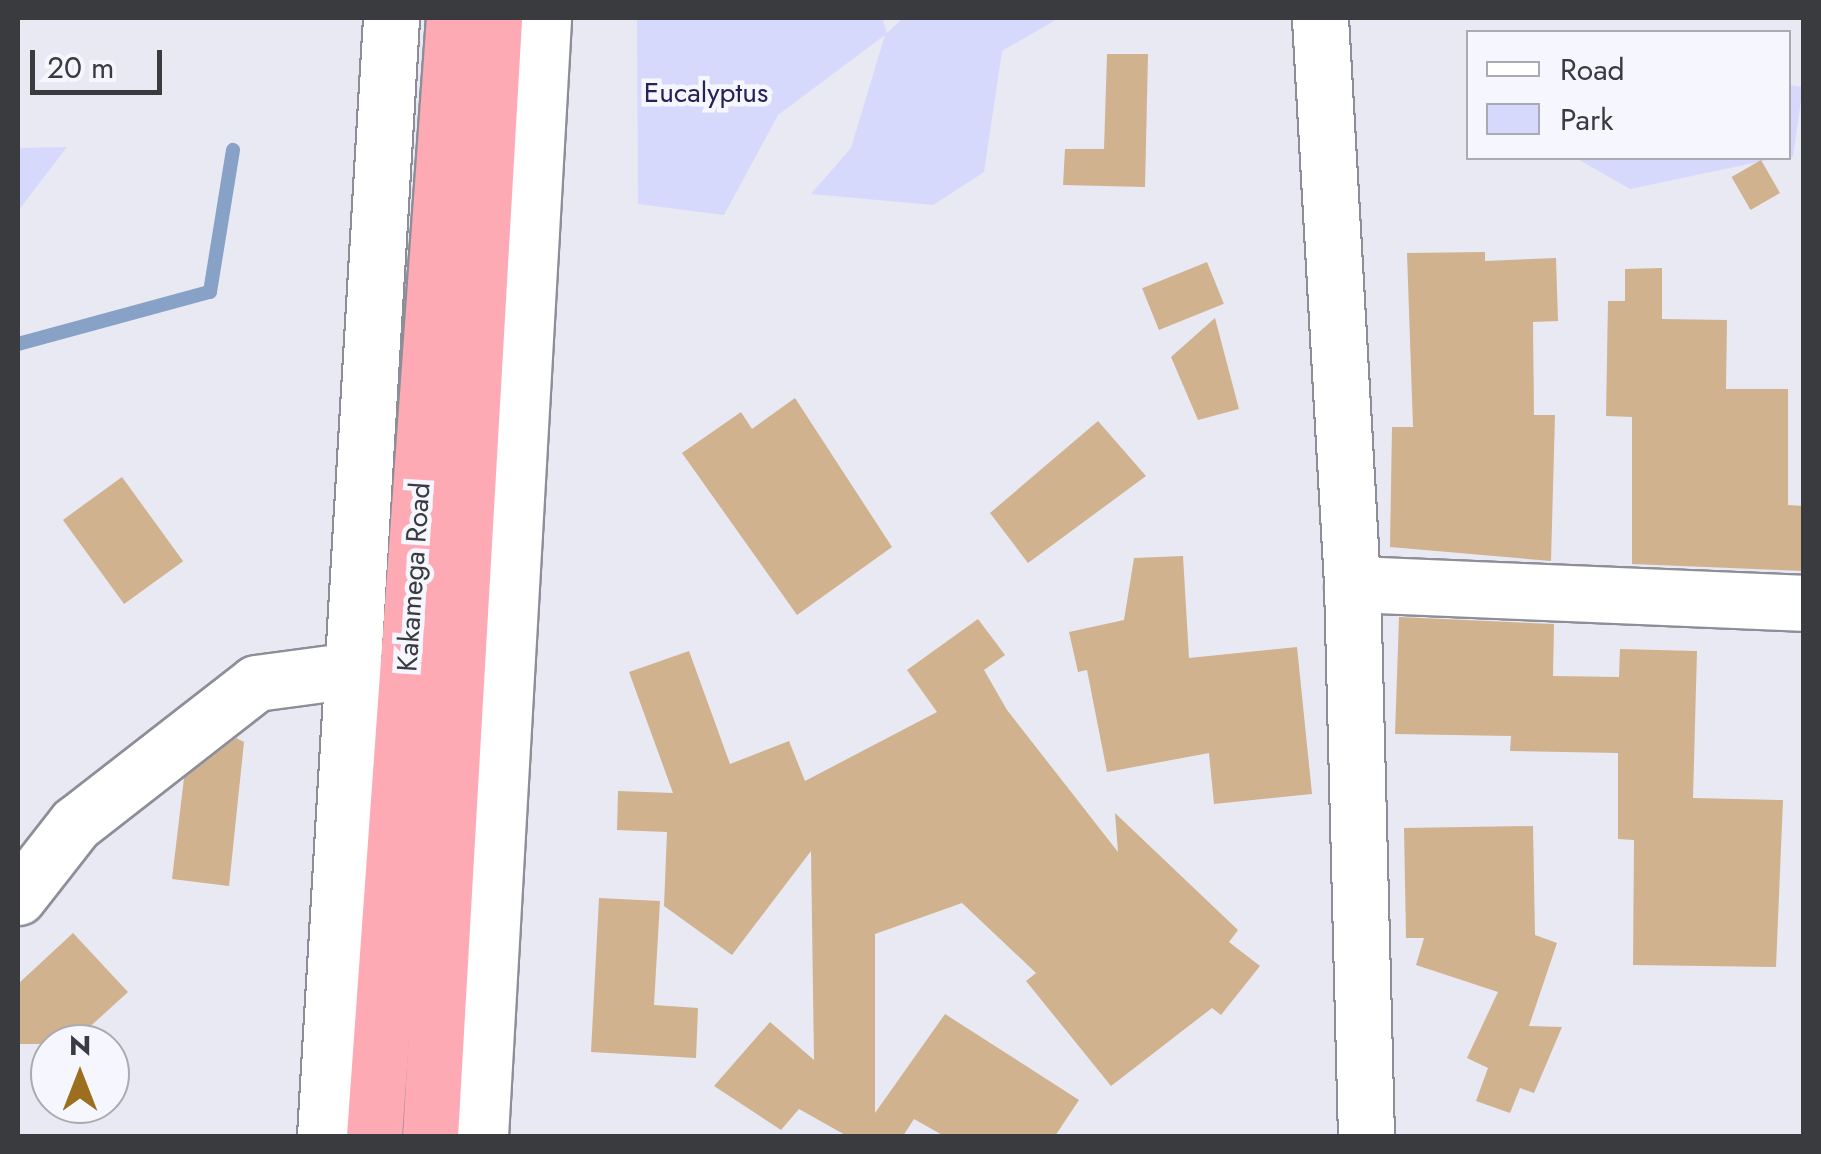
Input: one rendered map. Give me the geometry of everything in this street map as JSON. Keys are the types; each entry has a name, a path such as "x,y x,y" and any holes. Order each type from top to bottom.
{"highway":[{"name":"Kakamega Road","path":"374,1136 454,18"},
{"name":"Kakamega Road","path":"430,1136 494,18"}],"street":[{"path":"325,1136 390,18"},
{"path":"480,1136 543,18"},
{"path":"1320,18 1352,584 1366,1136"},
{"path":"1352,584 1804,603"},
{"path":"18,897 76,824 256,683 353,670"}],"green space":[{"name":"Eucalyptus","path":"637,18 882,18 887,33 903,18 1059,18 1002,51 984,172 933,205 811,194 851,148 885,35 778,115 724,215 638,204"},
{"path":"1791,85 1803,87 1793,157 1791,157"},
{"path":"67,147 18,211 18,148"},
{"path":"1579,160 1768,160 1630,189"}],"building":[{"path":"1107,54 1148,54 1145,187 1063,185 1065,149 1104,149"},
{"path":"1761,160 1780,193 1751,210 1732,177"},
{"path":"1485,252 1485,261 1556,258 1558,321 1533,322 1534,415 1555,415 1551,561 1390,547 1392,427 1413,427 1407,253"},
{"path":"1207,262 1224,304 1159,330 1142,288"},
{"path":"1662,268 1662,319 1727,320 1726,389 1788,389 1788,505 1804,506 1804,571 1632,564 1632,417 1606,416 1608,301 1625,301 1625,269"},
{"path":"1215,318 1239,409 1198,420 1171,357"},
{"path":"795,398 892,547 797,615 682,453 741,412 752,429"},
{"path":"1098,421 1146,476 1028,563 990,513"},
{"path":"122,477 183,561 124,604 63,520"},
{"path":"1183,556 1189,658 1297,647 1312,794 1214,804 1209,753 1107,772 1087,670 1078,672 1069,632 1124,620 1134,558"},
{"path":"1399,617 1554,624 1553,676 1619,677 1620,649 1697,651 1693,798 1783,800 1776,967 1633,965 1634,840 1618,839 1618,753 1510,751 1511,736 1395,734"},
{"path":"978,619 1005,655 984,670 1007,710 1118,852 1115,813 1238,930 1229,942 1260,966 1221,1015 1212,1008 1111,1086 1026,981 1036,973 962,903 875,934 875,1113 945,1014 1079,1100 1055,1136 944,1136 914,1119 903,1136 847,1136 799,1109 781,1130 714,1086 770,1022 814,1060 811,851 732,955 664,906 667,832 617,830 618,791 673,793 629,672 689,651 730,764 789,741 805,781 937,712 907,670"},
{"path":"236,738 244,742 229,886 172,879 184,778"},
{"path":"1533,826 1535,935 1557,943 1529,1026 1562,1027 1534,1093 1520,1088 1510,1113 1476,1101 1488,1068 1467,1058 1498,992 1416,965 1424,938 1406,938 1404,828"},
{"path":"599,898 660,901 654,1005 698,1008 696,1058 591,1052"},
{"path":"73,933 128,992 93,1024 30,1024 30,1044 18,1044 18,984"}],"waterway":[{"path":"18,344 210,292 233,150"}]}
